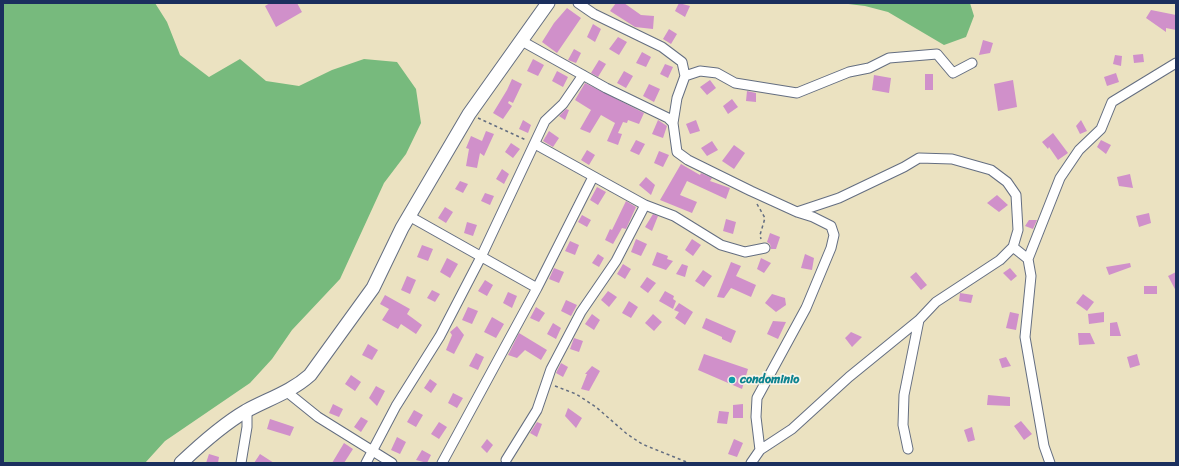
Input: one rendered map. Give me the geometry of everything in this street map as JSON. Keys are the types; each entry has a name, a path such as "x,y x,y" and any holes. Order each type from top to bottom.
{"main road":[{"path":"181,463 216,432 247,411 287,392 300,384 310,375 369,293 409,216 469,114 520,40 548,3"}],"street":[{"path":"578,3 594,14 662,47 682,62 685,76 672,123 677,152 688,160 749,190 796,212 813,216 831,226 834,235 829,254 806,308 757,398 756,417 760,450"},
{"path":"520,40 583,75 668,118 672,123"},
{"path":"685,76 700,71 717,73 735,83 797,93 848,72 869,68 889,58 937,54 953,73 972,63"},
{"path":"1050,463 1044,446 1025,337 1031,276 1028,259 1060,178 1079,150 1101,129 1112,102 1176,63"},
{"path":"366,463 396,406 440,336 482,257 545,121 563,104 583,75"},
{"path":"535,144 645,205 674,216 721,245 745,252 764,248"},
{"path":"751,463 760,450 792,429 850,377 919,320 936,302 1000,260 1013,247 1018,230 1016,195 1007,182 991,170 952,159 919,158 904,167 839,198 796,212"},
{"path":"442,463 537,288 593,177"},
{"path":"506,460 537,410 545,383 582,312 616,261 645,205"},
{"path":"409,216 537,288"},
{"path":"1013,247 1028,259"},
{"path":"908,449 903,424 904,395 919,320"},
{"path":"287,392 318,417 372,452 392,463"},
{"path":"241,463 247,427 247,411"}],"path":[{"path":"469,114 535,144"},
{"path":"749,190 765,218 760,235 764,248"},
{"path":"545,383 576,394 596,407 627,434 642,444 689,463"}],"green space":[{"path":"3,3 155,3 167,22 180,55 209,77 240,59 266,81 299,86 332,70 364,59 397,62 416,89 421,123 406,154 384,183 340,279 292,330 272,359 250,383 165,441 145,463 3,463"},
{"path":"840,3 970,3 974,16 966,37 944,45 888,12 865,6"}],"building":[{"path":"270,3 297,3 302,12 276,27 265,6"},
{"path":"616,3 624,3 641,15 654,16 653,29 635,27 610,11"},
{"path":"679,3 690,6 685,17 675,11"},
{"path":"567,8 581,18 557,53 542,42 554,23"},
{"path":"1151,10 1176,15 1176,30 1166,28 1166,32 1146,18"},
{"path":"593,24 601,29 595,42 587,37"},
{"path":"669,29 677,34 671,44 663,39"},
{"path":"618,37 627,42 619,55 609,49"},
{"path":"983,40 993,43 990,53 979,55"},
{"path":"574,49 581,53 576,63 568,60"},
{"path":"642,52 651,57 646,67 636,63"},
{"path":"1143,54 1144,62 1134,63 1133,55"},
{"path":"1115,55 1122,56 1121,66 1113,64"},
{"path":"533,59 544,65 538,76 527,71"},
{"path":"599,60 606,64 598,77 591,73"},
{"path":"665,64 673,67 668,78 660,74"},
{"path":"557,71 568,77 563,87 552,81"},
{"path":"624,71 633,76 626,88 617,83"},
{"path":"1116,73 1119,82 1107,86 1104,77"},
{"path":"925,74 933,74 933,90 925,90"},
{"path":"874,75 891,78 889,93 872,90"},
{"path":"512,79 522,84 513,103 509,101 508,103 512,106 503,119 493,113"},
{"path":"710,80 716,88 707,95 700,87"},
{"path":"1013,80 1017,107 998,111 994,84"},
{"path":"585,83 644,113 639,124 628,120 627,123 623,122 618,133 622,134 618,145 607,141 615,123 601,115 590,133 580,129 591,110 575,100"},
{"path":"649,84 660,89 654,102 643,96"},
{"path":"747,91 756,93 756,102 746,101"},
{"path":"732,99 738,107 728,114 723,106"},
{"path":"566,109 569,110 565,120 559,116"},
{"path":"523,120 531,125 528,133 519,129"},
{"path":"658,120 667,126 663,138 652,134"},
{"path":"696,120 700,131 690,134 686,124"},
{"path":"1081,120 1087,131 1080,134 1076,126"},
{"path":"486,131 494,134 484,156 480,153 477,168 466,166 469,149 466,148 471,136 482,141"},
{"path":"549,131 559,138 553,147 543,141"},
{"path":"1053,133 1068,153 1058,160 1049,147 1048,149 1042,142"},
{"path":"636,140 645,144 639,155 630,151"},
{"path":"1101,140 1111,145 1106,154 1097,147"},
{"path":"712,141 718,150 707,156 701,148"},
{"path":"511,143 520,149 513,158 505,152"},
{"path":"734,145 745,153 734,169 722,161"},
{"path":"587,150 595,155 589,165 581,160"},
{"path":"659,151 669,155 663,167 654,163"},
{"path":"681,164 700,175 701,173 712,178 710,181 730,188 726,199 687,181 680,195 697,202 692,213 660,200"},
{"path":"502,169 509,174 504,184 496,179"},
{"path":"1130,174 1133,188 1119,186 1117,177"},
{"path":"646,177 655,185 651,195 639,185"},
{"path":"460,181 468,184 463,193 455,189"},
{"path":"597,187 606,192 598,205 590,200"},
{"path":"485,193 494,196 490,205 481,201"},
{"path":"997,195 1008,205 999,212 987,203"},
{"path":"626,201 636,207 626,229 622,228 613,244 605,240 610,229 612,230"},
{"path":"445,207 453,212 446,223 438,218"},
{"path":"1149,213 1151,223 1139,227 1136,216"},
{"path":"653,214 658,216 652,231 645,227"},
{"path":"582,215 591,220 587,227 578,222"},
{"path":"726,219 736,222 733,234 723,231"},
{"path":"1029,220 1037,220 1033,229 1025,226"},
{"path":"467,222 477,225 473,236 464,233"},
{"path":"770,233 780,237 776,249 771,249 770,244 767,242"},
{"path":"636,239 647,244 641,256 631,252"},
{"path":"692,239 701,245 693,256 685,250"},
{"path":"570,241 579,245 575,255 565,251"},
{"path":"422,245 433,249 428,261 417,257"},
{"path":"657,252 668,256 667,259 673,261 666,270 652,265"},
{"path":"598,254 604,258 599,267 592,263"},
{"path":"805,254 814,258 812,270 801,268"},
{"path":"447,258 458,264 450,278 440,272"},
{"path":"761,258 771,263 764,273 757,269"},
{"path":"731,262 741,266 736,276 756,285 751,297 731,288 724,298 717,297"},
{"path":"1130,263 1131,267 1109,275 1106,267"},
{"path":"623,264 631,269 625,279 617,274"},
{"path":"682,264 688,266 685,277 676,274"},
{"path":"554,268 564,272 559,283 549,279"},
{"path":"1010,268 1017,276 1011,281 1003,273"},
{"path":"703,270 712,276 704,287 695,281"},
{"path":"916,272 927,285 921,290 910,277"},
{"path":"1176,272 1176,291 1168,276"},
{"path":"407,276 416,280 410,294 401,290"},
{"path":"647,277 656,283 648,293 640,287"},
{"path":"485,280 493,285 487,296 478,291"},
{"path":"1144,286 1157,286 1157,294 1144,294"},
{"path":"432,290 440,294 435,302 427,298"},
{"path":"608,291 617,297 609,307 601,300"},
{"path":"665,291 674,296 673,299 676,301 673,309 659,301"},
{"path":"508,292 517,296 512,308 503,303"},
{"path":"960,293 973,295 971,303 959,301"},
{"path":"772,294 785,298 786,305 776,312 765,303"},
{"path":"1083,294 1094,302 1087,311 1076,303"},
{"path":"385,295 410,309 407,314 422,325 416,334 401,324 398,329 382,320 389,309 380,304"},
{"path":"566,300 577,305 571,316 561,311"},
{"path":"629,301 638,307 631,318 622,313"},
{"path":"679,303 693,312 685,325 675,318 679,312 674,310"},
{"path":"468,307 478,311 472,324 462,320"},
{"path":"536,307 545,313 539,322 530,318"},
{"path":"1010,312 1019,314 1016,330 1006,328"},
{"path":"1104,312 1104,322 1089,324 1088,314"},
{"path":"592,314 600,320 594,330 585,324"},
{"path":"653,314 662,322 654,331 645,323"},
{"path":"492,317 504,324 496,338 484,332"},
{"path":"706,318 736,331 731,343 702,328"},
{"path":"773,321 786,322 778,339 767,334"},
{"path":"1117,322 1121,336 1110,336 1110,323"},
{"path":"553,323 561,328 556,339 547,334"},
{"path":"457,326 464,335 454,354 446,350 452,335 450,332"},
{"path":"851,332 862,337 852,347 845,338"},
{"path":"519,333 547,350 541,360 525,350 517,358 508,355"},
{"path":"1078,333 1090,333 1095,344 1079,345"},
{"path":"574,338 583,341 579,352 570,349"},
{"path":"368,344 378,350 372,360 362,355"},
{"path":"476,353 484,357 478,370 469,366"},
{"name":"condominio","path":"704,354 748,369 742,389 698,370"},
{"path":"1137,354 1140,365 1130,368 1127,357"},
{"path":"1006,357 1011,366 1002,368 999,359"},
{"path":"561,363 568,367 563,377 556,373"},
{"path":"592,366 600,371 589,391 581,389 587,374 585,374"},
{"path":"351,375 361,382 355,391 345,384"},
{"path":"430,379 437,384 431,393 424,388"},
{"path":"376,386 385,391 377,406 369,398"},
{"path":"453,393 463,398 457,408 448,403"},
{"path":"988,395 1010,397 1010,406 987,405"},
{"path":"333,404 343,409 339,417 329,413"},
{"path":"743,404 743,418 733,418 733,405"},
{"path":"568,408 582,418 576,428 565,416"},
{"path":"414,410 423,415 416,427 407,422"},
{"path":"719,411 729,412 727,424 717,423"},
{"path":"361,417 368,421 361,432 354,427"},
{"path":"270,419 294,427 290,436 267,429"},
{"path":"1021,421 1032,434 1024,440 1014,426"},
{"path":"439,422 447,427 439,439 431,434"},
{"path":"537,422 542,424 537,437 530,433"},
{"path":"972,427 975,440 968,442 964,430"},
{"path":"397,437 406,442 400,454 391,450"},
{"path":"487,439 493,445 487,453 481,447"},
{"path":"734,439 743,443 737,457 728,454"},
{"path":"344,443 353,449 344,463 332,463"},
{"path":"422,450 431,455 427,463 416,460"},
{"path":"209,454 219,457 218,463 206,463"},
{"path":"260,454 274,463 254,463"}],"place":[{"name":"condominio","path":"732,380"}]}
